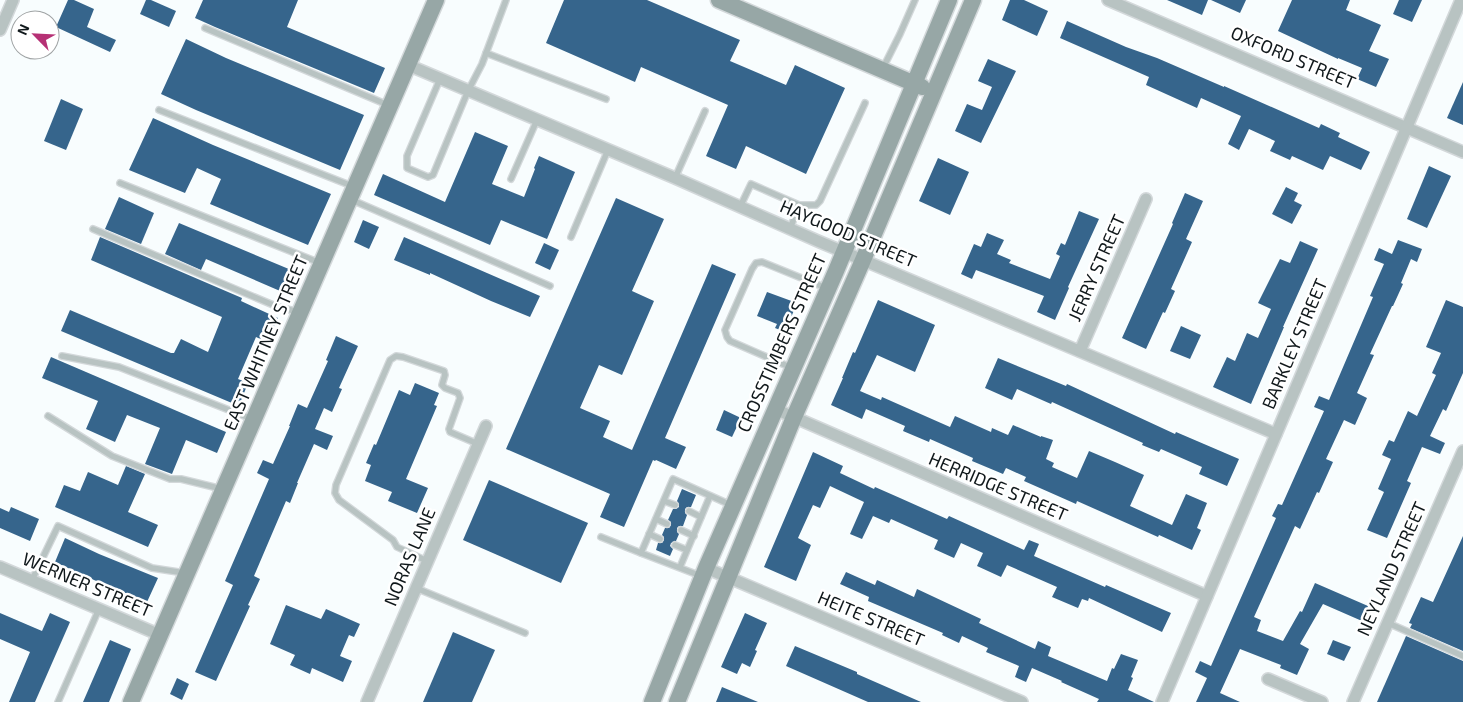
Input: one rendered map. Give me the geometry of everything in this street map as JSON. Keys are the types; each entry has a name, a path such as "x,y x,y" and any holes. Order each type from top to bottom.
{"main road":[{"name":"EAST WHITNEY STREET","path":"131,702 436,0"},
{"path":"719,0 934,92"},
{"name":"CROSSTIMBERS STREET","path":"652,702 733,506 844,252 948,0"},
{"path":"677,702 794,417 864,260 973,0"}],"street":[{"path":"0,30 13,0"},
{"name":"OXFORD STREET","path":"1108,0 1463,152"},
{"name":"BARKLEY STREET","path":"1162,702 1461,0"},
{"name":"HAYGOOD STREET","path":"408,65 844,252 1276,434"},
{"name":"JERRY STREET","path":"1080,350 1146,200"},
{"name":"HERRIDGE STREET","path":"775,409 1207,596"},
{"name":"NORAS LANE","path":"367,702 486,426"},
{"name":"NEYLAND STREET","path":"1353,702 1463,451"},
{"name":"WERNER STREET","path":"0,567 160,635"},
{"name":"HEITE STREET","path":"705,572 728,577 1022,702"},
{"path":"1268,679 1322,702"}],"lane":[{"path":"440,79 407,156 406,165 408,168 428,177 433,175 486,53 506,0"},
{"path":"882,70 915,0"},
{"path":"205,28 390,106"},
{"path":"486,53 606,99"},
{"path":"740,207 751,184 799,205 816,205 820,201 865,103"},
{"path":"159,110 353,193 550,286"},
{"path":"674,178 705,111"},
{"path":"511,179 537,120"},
{"path":"572,237 608,150"},
{"path":"120,183 322,264"},
{"path":"790,229 799,205"},
{"path":"93,229 278,307 301,312"},
{"path":"793,369 730,342 725,330 756,263 762,262 828,288"},
{"path":"62,356 119,367 254,420"},
{"path":"427,561 397,547 393,540 339,500 334,493 390,360 396,356 403,357 444,371 445,375 442,386 458,394 460,398 449,429 450,432 478,444"},
{"path":"48,416 112,456 170,479 181,478 224,490"},
{"path":"641,553 673,479 733,506"},
{"path":"680,567 710,496"},
{"path":"664,501 675,505"},
{"path":"689,512 701,517"},
{"path":"656,519 667,524"},
{"path":"32,580 58,526 152,568 187,574"},
{"path":"681,530 694,536"},
{"path":"649,534 660,539"},
{"path":"601,537 680,567 705,572"},
{"path":"674,545 687,550"},
{"path":"416,588 525,633"},
{"path":"58,702 99,608"},
{"path":"1388,623 1463,656"}],"building":[{"path":"68,0 74,0 94,9 87,27 116,40 110,52 60,29 60,18"},
{"path":"146,0 151,0 176,11 169,27 140,14"},
{"path":"203,0 298,0 287,27 385,68 374,93 195,18"},
{"path":"564,0 647,0 740,40 730,61 786,85 795,65 845,88 806,174 746,146 736,169 706,156 728,105 641,67 635,82 546,43"},
{"path":"1010,0 1024,0 1048,11 1037,36 1002,20"},
{"path":"1167,0 1208,0 1202,15"},
{"path":"1211,0 1246,0 1240,13"},
{"path":"1292,0 1350,0 1346,10 1381,25 1369,51 1389,59 1376,87 1357,79 1362,68 1278,31"},
{"path":"1399,0 1422,0 1412,22 1393,14"},
{"path":"1067,21 1224,86 1319,128 1321,124 1340,133 1338,137 1370,152 1361,170 1330,156 1323,170 1292,156 1290,160 1270,151 1275,141 1249,129 1239,150 1228,144 1241,116 1201,98 1197,108 1146,85 1149,77 1060,38"},
{"path":"186,39 226,58 364,115 340,170 161,94"},
{"path":"988,59 1016,71 981,143 955,131 967,104 982,110 992,87 978,81"},
{"path":"1463,82 1463,125 1447,118"},
{"path":"61,99 83,109 66,150 44,141"},
{"path":"153,118 331,194 308,245 210,204 221,179 197,168 185,193 129,170"},
{"path":"475,132 508,146 492,184 524,197 539,156 575,172 547,239 501,220 490,245 374,195 383,174 445,202"},
{"path":"938,158 969,172 950,215 919,201"},
{"path":"1429,166 1451,176 1427,228 1407,219"},
{"path":"1286,187 1298,193 1294,201 1302,205 1292,224 1272,214"},
{"path":"1185,193 1203,201 1186,239 1192,242 1171,289 1175,291 1146,349 1122,338"},
{"path":"119,197 154,213 141,244 105,229"},
{"path":"616,198 664,219 632,291 654,301 622,375 599,365 580,408 610,421 603,437 632,450 712,264 736,274 665,438 686,447 676,469 653,460 624,527 600,517 610,494 506,449"},
{"path":"1079,211 1099,219 1055,320 1037,312 1044,296 976,270 972,279 961,274 974,244 981,247 987,233 1004,240 997,254 1011,260 1009,263 1050,279 1060,256 1056,254 1061,243 1065,245"},
{"path":"363,220 379,227 369,249 354,242"},
{"path":"179,223 296,272 287,294 206,259 201,270 165,254"},
{"path":"100,237 242,298 241,301 278,318 267,342 256,337 238,379 248,383 239,406 61,331 70,310 171,353 174,353 181,339 208,352 222,317 91,260"},
{"path":"404,237 540,296 530,317 430,273 430,275 394,260"},
{"path":"1398,240 1422,249 1417,262 1411,259 1401,283 1403,284 1370,354 1374,355 1357,393 1367,398 1355,425 1344,420 1326,459 1333,462 1319,493 1317,492 1300,529 1295,526 1254,617 1261,620 1257,631 1283,641 1300,611 1302,612 1315,583 1368,606 1362,621 1323,604 1300,644 1309,649 1297,675 1280,668 1281,665 1240,649 1220,693 1240,702 1196,702 1207,678 1195,672 1200,661 1211,666 1276,518 1272,516 1278,504 1282,505 1324,411 1314,407 1319,396 1329,400 1373,297 1370,296 1384,264 1374,260 1379,248 1392,254"},
{"path":"1300,241 1318,249 1251,404 1213,387 1227,357 1235,361 1247,333 1258,338 1271,309 1258,303 1280,259 1290,263"},
{"path":"544,243 559,250 550,270 535,263"},
{"path":"767,292 797,303 785,332 775,328 777,324 757,316"},
{"path":"878,300 935,325 915,372 877,355 860,391 881,400 882,397 950,427 955,416 991,432 992,428 1008,435 1013,425 1053,440 1046,459 1054,463 1052,467 1077,478 1089,451 1115,462 1144,475 1130,506 1172,525 1186,494 1207,503 1197,528 1201,530 1192,550 1077,501 1076,504 1024,481 1026,477 1006,468 1003,474 972,461 973,458 930,439 929,442 903,431 905,426 866,409 862,419 831,405 853,352 855,353"},
{"path":"1446,300 1463,307 1463,373 1446,411 1443,409 1430,436 1445,443 1440,454 1422,447 1407,481 1411,483 1387,538 1367,530 1384,492 1378,489 1391,459 1382,455 1389,440 1394,442 1408,411 1417,416 1436,375 1432,373 1441,353 1426,347"},
{"path":"1181,326 1201,335 1190,359 1170,351"},
{"path":"336,336 358,346 339,388 342,389 332,412 324,408 315,429 333,436 327,450 314,444 290,503 286,501 254,576 260,579 248,605 250,606 216,681 195,672 233,585 225,581 269,479 257,473 263,460 273,464 298,404 307,408 328,361 326,360"},
{"path":"51,357 226,432 217,453 186,440 172,474 145,464 160,428 127,415 115,442 86,429 98,401 42,378"},
{"path":"998,358 1066,386 1067,384 1175,434 1176,432 1239,459 1227,486 1199,474 1202,467 1161,449 1159,452 1142,445 1143,443 1052,402 1051,404 1017,389 1012,400 985,388"},
{"path":"415,383 439,393 434,405 437,406 406,479 428,488 417,513 388,501 392,492 365,481 371,465 366,463 374,444 376,445 399,390 410,395"},
{"path":"724,410 741,418 732,437 716,430"},
{"path":"813,452 843,466 840,473 947,519 949,516 1024,550 1029,540 1039,544 1034,556 1171,613 1162,632 1089,598 1088,601 1082,599 1078,608 1052,597 1057,587 1007,565 1001,577 977,566 983,553 961,543 954,558 934,549 938,540 891,519 889,523 873,516 862,539 850,534 864,502 830,486 820,508 813,505 798,538 811,545 796,581 764,567"},
{"path":"126,466 145,474 128,512 158,525 148,547 55,507 64,485 80,491 88,472 118,485"},
{"path":"489,480 588,523 561,583 463,540"},
{"path":"682,489 696,495 691,507 685,509 687,515 683,526 677,528 679,534 676,541 671,543 670,546 673,549 670,556 656,550 658,543 662,543 664,540 662,535 665,528 669,528 671,525 671,522 668,520 673,509 679,507 677,501"},
{"path":"11,507 39,519 30,541 0,528 0,508 9,512"},
{"path":"1463,536 1463,651 1410,628 1412,624 1409,623 1421,597 1433,602"},
{"path":"65,538 158,578 147,602 55,562"},
{"path":"846,572 875,585 877,580 914,597 917,589 981,619 979,623 1035,649 1038,641 1051,647 1048,656 1107,681 1112,668 1114,669 1121,654 1138,660 1128,690 1154,702 1097,702 1099,699 1032,668 1026,682 1015,677 1019,666 986,652 988,648 962,636 959,643 942,635 943,633 868,601 869,597 840,584"},
{"path":"286,605 321,619 326,609 360,624 354,637 349,635 340,656 352,661 343,682 312,668 310,674 290,665 295,655 270,644"},
{"path":"0,613 42,631 50,613 70,622 35,702 9,702 30,652 0,639"},
{"path":"745,613 767,623 750,667 742,663 737,674 721,667"},
{"path":"453,632 495,650 472,702 423,702"},
{"path":"1406,636 1463,661 1463,702 1377,702"},
{"path":"110,640 131,649 109,702 83,702"},
{"path":"1333,640 1351,647 1344,661 1327,654"},
{"path":"795,646 921,702 868,702 786,666"},
{"path":"177,678 189,684 182,700 170,694"},
{"path":"722,687 758,702 716,702"}]}
